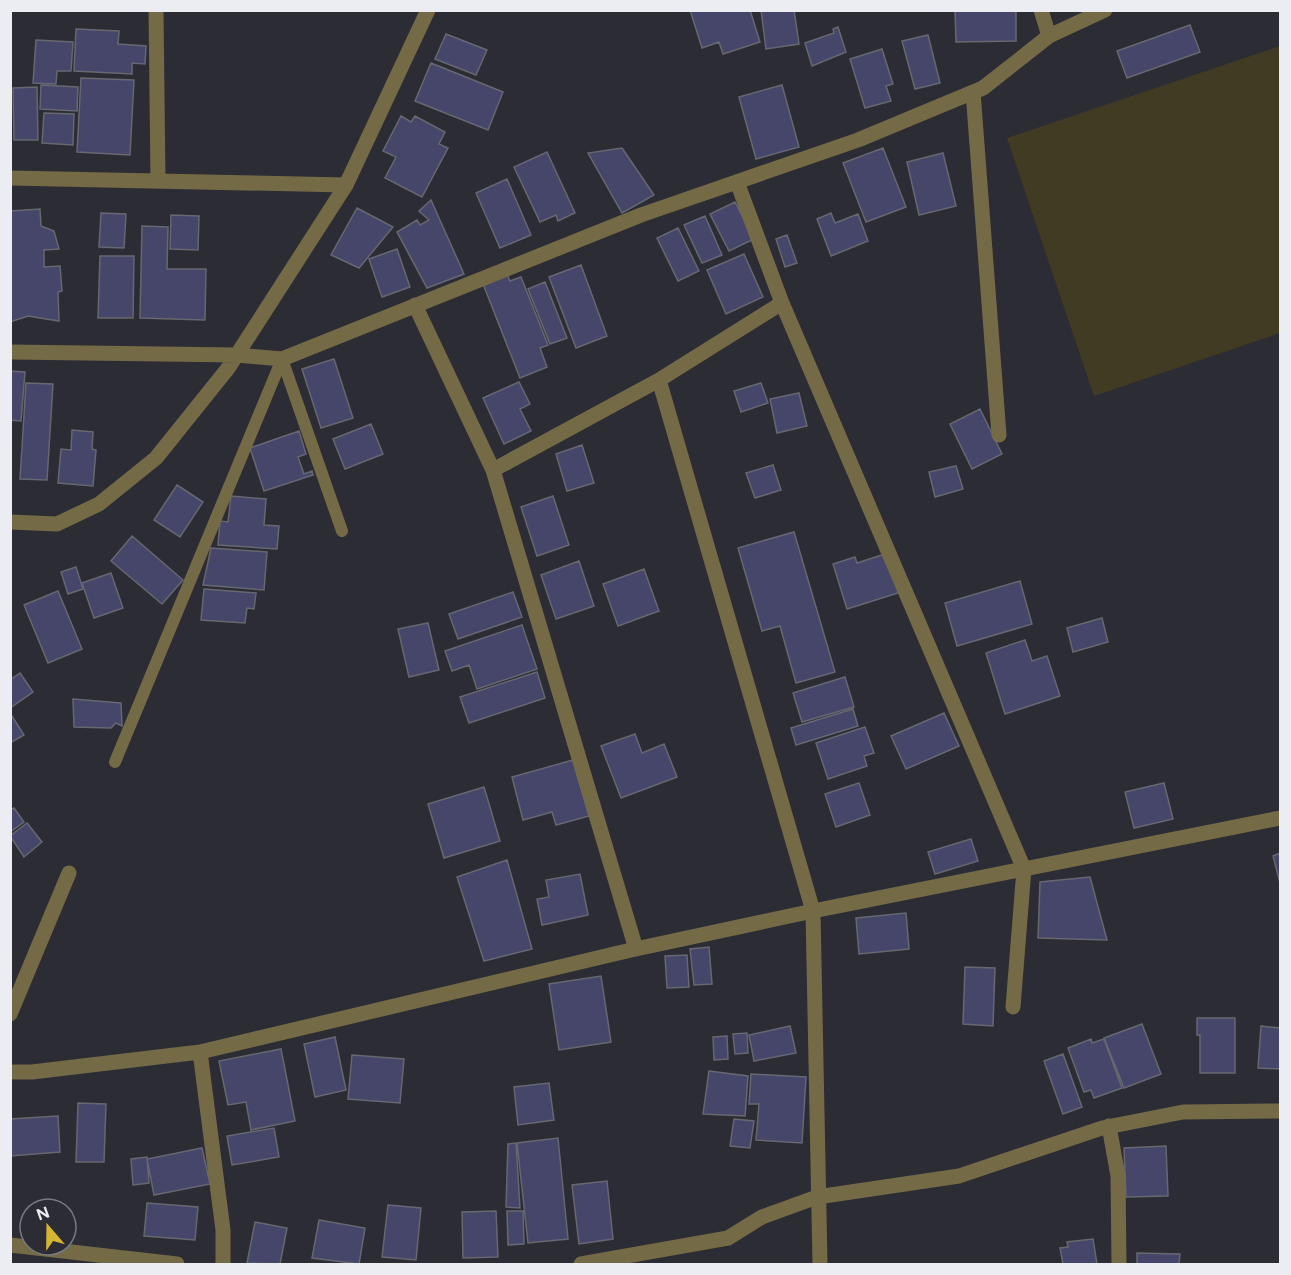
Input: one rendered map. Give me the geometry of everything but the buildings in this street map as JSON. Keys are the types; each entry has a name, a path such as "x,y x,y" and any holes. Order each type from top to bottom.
{"street":[{"path":"156,10 158,182"},
{"path":"10,522 57,524 99,504 156,458 237,355 346,185 428,10"},
{"path":"1041,10 1049,36"},
{"path":"10,352 237,355 282,358 641,215 858,140 983,88 1049,36 1105,10"},
{"path":"972,92 999,435"},
{"path":"10,178 346,185"},
{"path":"737,182 782,303 1024,869 1013,1007"},
{"path":"493,470 658,380 782,303"},
{"path":"415,305 493,470 636,949"},
{"path":"658,380 813,911 820,1264"},
{"path":"10,1072 32,1072 200,1052 636,949 813,911 1281,818"},
{"path":"10,1014 69,873"},
{"path":"200,1052 223,1230 223,1264"},
{"path":"581,1264 728,1238 762,1217 818,1197 959,1176 1109,1126 1183,1112 1281,1111"},
{"path":"1109,1126 1118,1176 1119,1264"},
{"path":"10,1245 177,1264"}],"lane":[{"path":"282,358 342,531"},
{"path":"115,762 282,358"}],"shaded area":[{"path":"1280,46 1280,333 1094,396 1007,138"}]}
